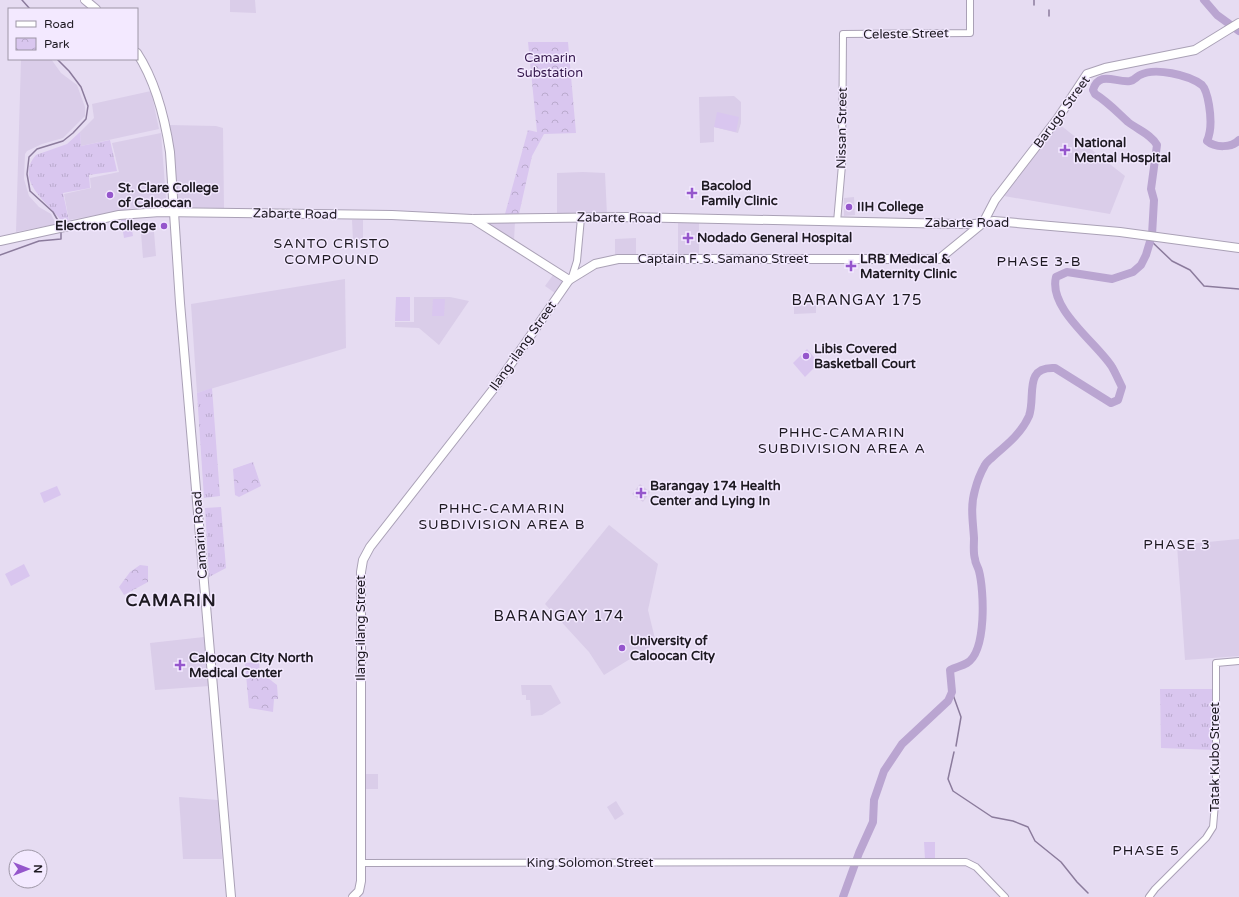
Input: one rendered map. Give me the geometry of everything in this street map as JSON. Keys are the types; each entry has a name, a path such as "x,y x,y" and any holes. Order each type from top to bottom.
{"main road":[{"path":"85,0 95,8"},
{"name":"Barugo Street","path":"983,223 995,200 1058,118 1087,74 1105,68 1195,50 1237,24"},
{"name":"Camarin Road","path":"138,55 154,86 170,152 173,212 231,897"},
{"name":"Zabarte Road","path":"0,240 119,215 173,212 472,219 581,218 983,223 994,221 1140,235 1239,248"},
{"path":"472,219 571,278"},
{"name":"Captain F. S. Samano Street","path":"571,278 595,264 618,259 939,259 983,223"},
{"name":"Ilang-ilang Street","path":"353,897 361,887 361,572 364,560 370,547 495,387 571,278"}],"street":[{"name":"Celeste Street","path":"843,34 970,33 970,0"},
{"name":"Nissan Street","path":"836,222 842,160 843,34"},
{"path":"571,278 578,261 581,218"},
{"path":"578,261 582,271"},
{"name":"Tatak Kubo Street","path":"1149,897 1154,889 1206,838 1213,827 1216,792 1216,663 1239,661"},
{"name":"King Solomon Street","path":"361,863 970,863 976,867 1005,897"}],"shaded area":[{"path":"230,0 255,0 256,13 230,12"},
{"path":"21,60 52,60 61,73 77,85 85,107 85,116 63,138 42,144 27,151 25,154 24,179 29,196 39,207 51,214 56,224 16,232"},
{"path":"151,91 159,129 81,146 80,132 94,118 92,104"},
{"path":"734,96 741,102 741,123 738,133 714,127 714,142 700,143 699,97"},
{"name":"National Mental Hospital","path":"1059,124 1125,176 1110,214 1004,196"},
{"path":"169,125 216,126 223,128 224,208 179,207"},
{"path":"161,133 166,199 153,208 129,209 69,220 64,194 91,188 90,178 119,172 112,143"},
{"path":"557,173 605,173 607,215 557,215"},
{"name":"IIH College","path":"854,197 855,215 844,216 844,198"},
{"path":"352,220 363,220 363,240 353,240"},
{"path":"483,221 515,221 514,241"},
{"name":"Nodado General Hospital","path":"678,222 699,222 699,254 678,254"},
{"path":"154,232 156,256 143,258 141,233"},
{"path":"636,238 636,254 615,255 615,239"},
{"path":"553,275 563,282 555,293 545,286"},
{"path":"345,279 346,348 197,393 191,304"},
{"path":"414,297 450,297 469,301 439,345 419,328 395,327 395,322 414,322"},
{"path":"816,301 816,313 794,314 794,302"},
{"name":"Barangay 174 Health Center and Lying In","path":"640,484 650,492 643,502 632,494"},
{"path":"609,525 658,564 648,610 656,643 604,675 589,652 545,604"},
{"path":"1239,539 1239,656 1185,660 1177,545"},
{"name":"Caloocan City North Medical Center","path":"204,637 209,686 155,690 150,643"},
{"path":"521,685 551,685 561,703 542,715 531,716 530,700 526,700 526,695 522,695"},
{"path":"365,774 378,774 378,789 365,789"},
{"path":"179,797 218,800 222,859 183,859"},
{"path":"616,801 624,814 615,820 607,807"}],"green space":[{"name":"Camarin Substation","path":"528,42 568,42 576,133 544,134 532,156 519,214 505,214 528,130 537,132"},
{"path":"717,112 739,117 736,132 714,127"},
{"path":"80,132 81,146 110,140 117,171 89,175 90,188 63,193 69,221 63,223 36,192 31,183 29,174 30,165 36,155 67,144"},
{"path":"130,218 133,236 124,238 121,220"},
{"path":"396,297 410,297 410,321 395,321"},
{"path":"433,299 445,299 444,316 432,316"},
{"name":"Libis Covered Basketball Court","path":"807,349 819,363 805,377 793,363"},
{"path":"212,388 220,496 204,498 197,393"},
{"path":"253,462 261,486 239,497 235,495 233,469"},
{"path":"252,463 255,472 237,478 234,469"},
{"path":"57,486 61,495 44,503 40,493"},
{"path":"221,507 226,568 209,577 205,508"},
{"path":"24,564 30,576 11,586 5,574"},
{"path":"140,565 148,566 148,582 124,595 119,587 130,572"},
{"path":"140,575 144,583 130,591 125,583"},
{"path":"259,662 260,672 277,685 278,699 274,699 273,712 249,708 245,663"},
{"path":"1160,689 1213,689 1214,750 1161,748"},
{"path":"924,842 935,842 935,859 925,859"}],"waterway":[{"path":"22,0 29,8"},
{"path":"1034,0 1034,5"},
{"path":"1204,0 1217,15 1239,31"},
{"path":"1049,10 1049,16"},
{"path":"58,60 69,71 81,87 88,106 86,119 63,141 37,149 29,157 27,174 30,191 53,212 60,224"},
{"path":"843,897 859,853 873,822 874,800 884,771 902,744 948,701 952,692 950,670 967,663 973,656 978,646 981,634 983,605 981,580 974,554 972,508 973,496 985,465 1015,437 1026,422 1031,408 1033,384 1038,372 1045,369 1055,368 1111,403 1118,400 1122,387 1115,372 1105,358 1066,313 1059,301 1055,289 1056,277 1067,272 1112,279 1133,272 1141,265 1146,255 1152,235 1154,200 1151,189 1157,145 1144,132 1128,122 1095,94 1093,90 1096,84 1099,80 1104,79 1130,81 1140,75 1154,72 1172,73 1189,78 1202,85 1207,94 1211,123 1207,141 1214,145 1228,146 1239,140"},
{"path":"0,255 39,241 61,239 61,231"},
{"path":"1151,241 1172,261 1190,270 1204,286 1239,289"},
{"path":"952,692 961,717 956,746"},
{"path":"954,752 948,779 953,791 992,817 1013,821 1028,827 1035,841 1061,862 1088,893"}],"place":[{"name":"National Mental Hospital","path":"1065,150"},
{"name":"Bacolod Family Clinic","path":"692,193"},
{"name":"St. Clare College of Caloocan","path":"110,195"},
{"name":"IIH College","path":"849,207"},
{"name":"Electron College","path":"164,226"},
{"name":"Nodado General Hospital","path":"688,238"},
{"name":"LRB Medical & Maternity Clinic","path":"851,266"},
{"name":"Libis Covered Basketball Court","path":"806,356"},
{"name":"Barangay 174 Health Center and Lying In","path":"641,493"},
{"name":"University of Caloocan City","path":"622,648"},
{"name":"Caloocan City North Medical Center","path":"180,665"}],"district":[{"name":"SANTO CRISTO COMPOUND","path":"332,252"},
{"name":"PHASE 3-B","path":"1039,261"},
{"name":"BARANGAY 175","path":"857,300"},
{"name":"PHHC-CAMARIN SUBDIVISION AREA A","path":"842,440"},
{"name":"PHHC-CAMARIN SUBDIVISION AREA B","path":"502,516"},
{"name":"PHASE 3","path":"1177,544"},
{"name":"CAMARIN","path":"171,600"},
{"name":"BARANGAY 174","path":"559,616"},
{"name":"PHASE 5","path":"1146,850"}]}
